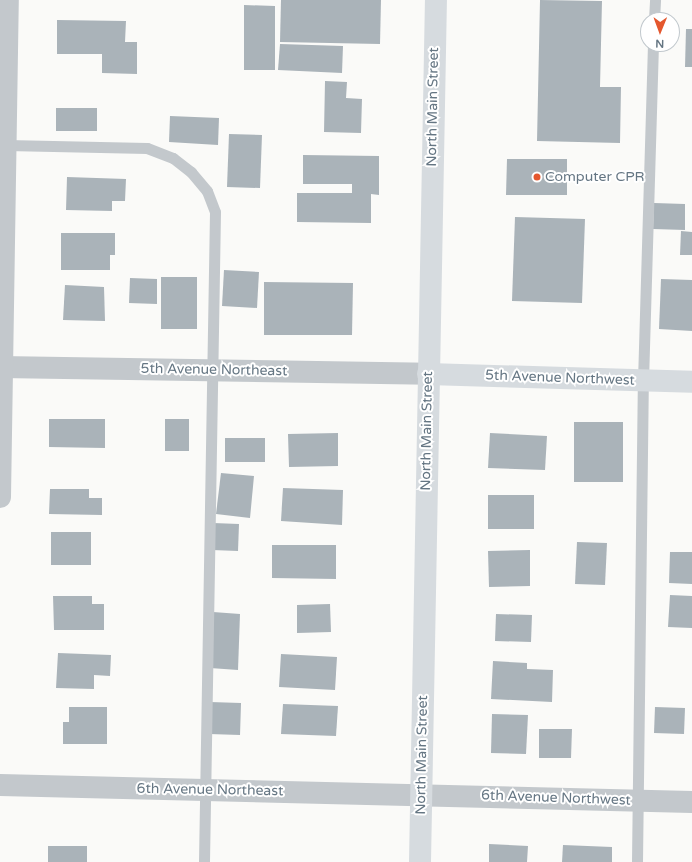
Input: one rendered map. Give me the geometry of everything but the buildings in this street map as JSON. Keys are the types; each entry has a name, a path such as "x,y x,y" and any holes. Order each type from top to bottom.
{"street":[{"path":"0,497 8,0"},
{"name":"North Main Street","path":"420,862 436,0"},
{"name":"5th Avenue Northeast","path":"1,367 428,374"},
{"name":"5th Avenue Northwest","path":"428,374 692,382"},
{"name":"6th Avenue Northeast","path":"0,786 421,794"},
{"name":"6th Avenue Northwest","path":"421,794 692,802"}],"lane":[{"path":"654,12 655,0"},
{"path":"637,862 643,381 653,52"},
{"path":"6,145 147,148 173,158 191,172 207,191 215,212 214,370 204,862"}],"place":[{"name":"Computer CPR","path":"537,177"}]}
